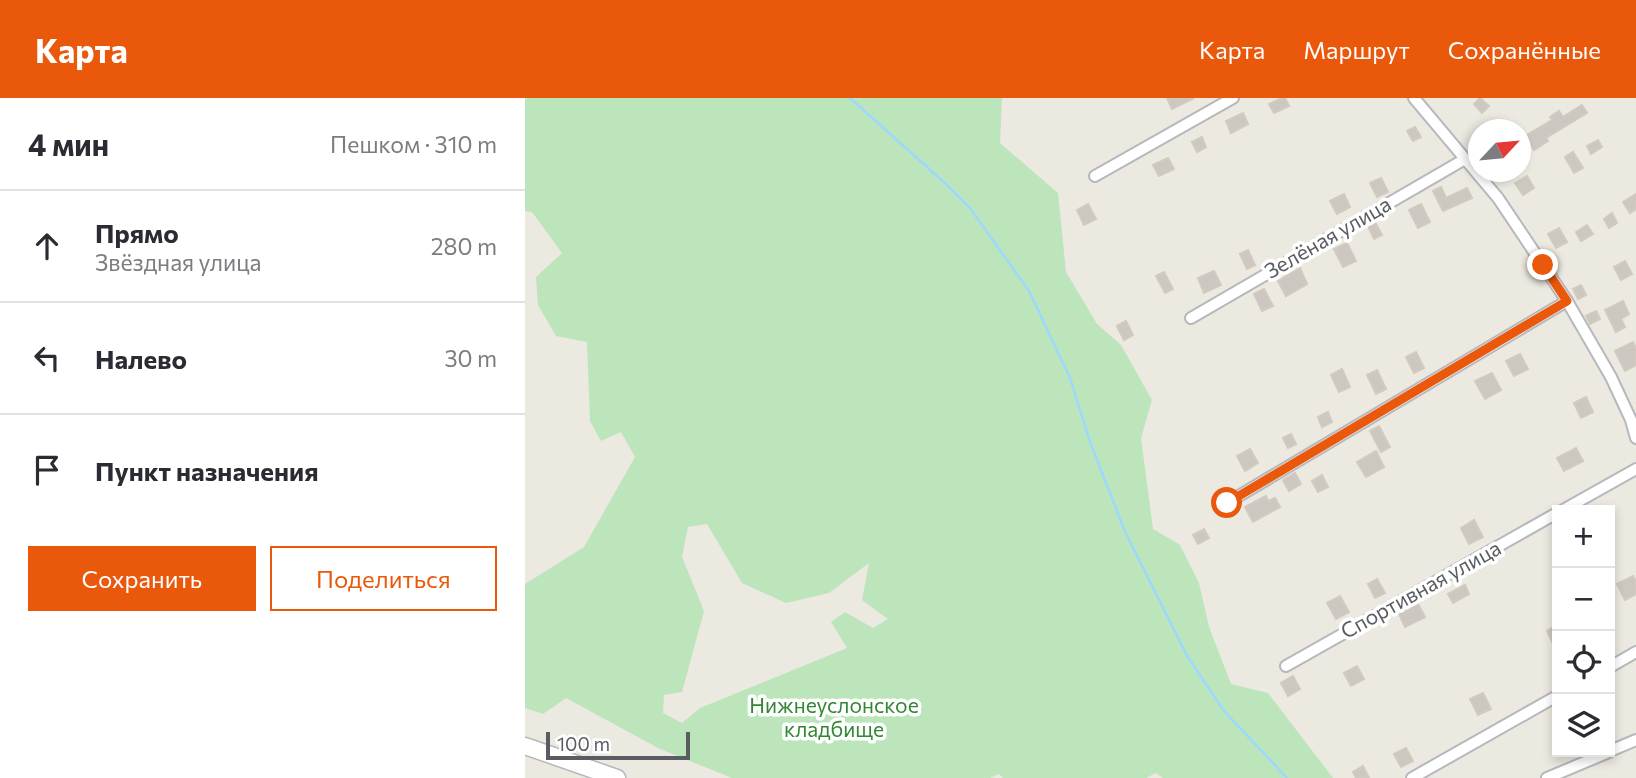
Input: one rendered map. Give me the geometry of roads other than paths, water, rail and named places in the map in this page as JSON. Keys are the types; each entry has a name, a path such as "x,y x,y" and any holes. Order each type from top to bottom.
{"street":[{"path":"1095,176 1233,98"},
{"path":"1414,98 1498,198 1567,301 1611,377 1631,420 1636,438"},
{"name":"Зелёная улица","path":"1191,318 1465,159"},
{"path":"1227,503 1567,301"},
{"path":"1572,505 1636,469"},
{"name":"Спортивная улица","path":"1286,666 1552,516"},
{"path":"1615,664 1636,652"},
{"path":"1412,778 1552,699"},
{"path":"1615,749 1636,740"},
{"path":"525,746 617,778"},
{"path":"1547,778 1597,757"}],"waterway":[{"path":"850,98 970,208 1029,291 1070,378 1090,442 1126,534 1187,656 1224,711 1287,778"}],"park label":[{"name":"Нижнеуслонское кладбище","path":"834,718"}]}
